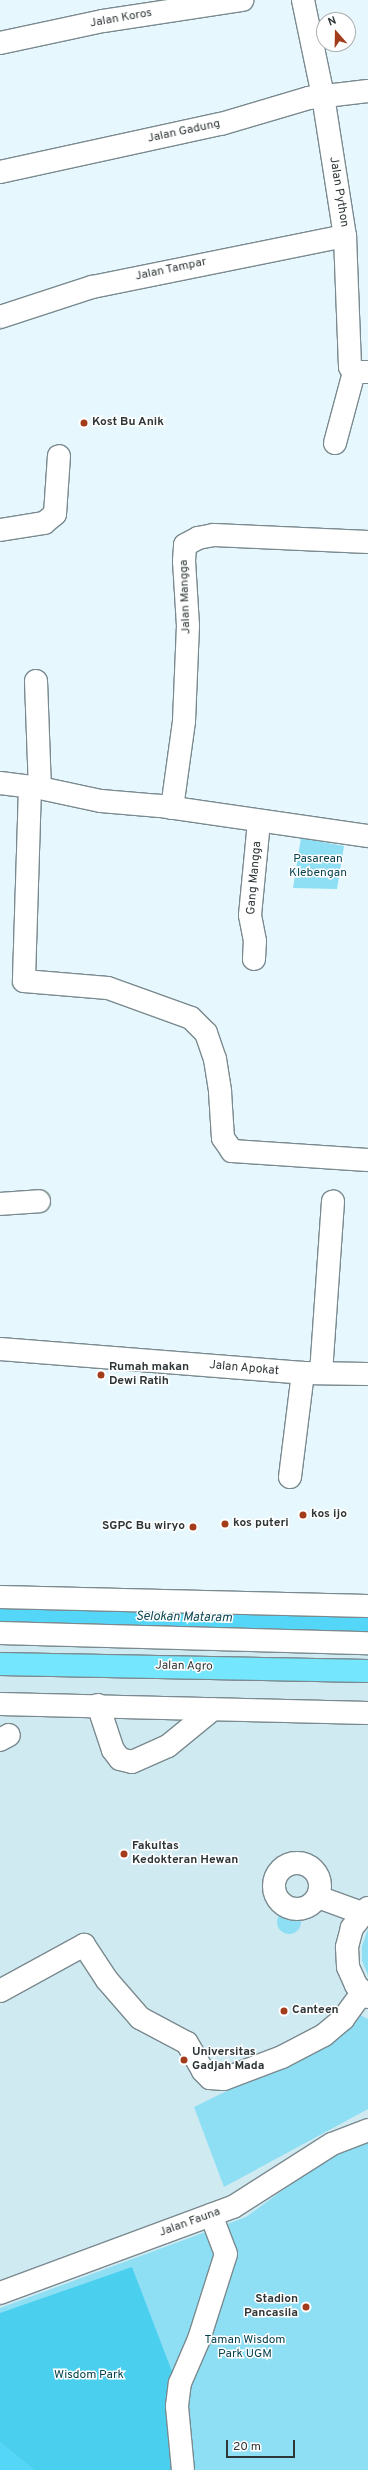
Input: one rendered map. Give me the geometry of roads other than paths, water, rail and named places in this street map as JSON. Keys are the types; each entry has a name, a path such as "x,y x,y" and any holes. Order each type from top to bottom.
{"main road":[{"name":"Jalan Agro","path":"0,1664 368,1671"}],"street":[{"name":"Jalan Koros","path":"0,43 103,21 242,0"},
{"name":"Jalan Python","path":"303,0 323,96 345,236 350,367 361,372"},
{"name":"Jalan Gadung","path":"0,172 221,124 323,96 368,91"},
{"name":"Jalan Tampar","path":"0,317 92,287 345,236"},
{"path":"335,443 361,372"},
{"path":"0,530 44,523 55,514 59,456"},
{"name":"Jalan Mangga","path":"172,808 184,720 188,626 184,561 185,545 198,538 214,535 368,542"},
{"path":"36,681 35,788 24,982 108,988 191,1018 206,1034 215,1059 220,1092 223,1138 232,1151 368,1160"},
{"path":"0,783 35,788 101,801 172,808 368,836"},
{"name":"Gang Mangga","path":"254,959 255,941 250,915 259,821"},
{"path":"0,1204 39,1200"},
{"path":"290,1477 312,1373 333,1201"},
{"name":"Jalan Apokat","path":"0,1349 312,1373 368,1374"},
{"path":"0,1596 368,1606"},
{"path":"0,1633 368,1643"},
{"path":"0,1704 368,1713"},
{"path":"98,1706 113,1750 120,1759 132,1762 168,1746 213,1709"},
{"path":"0,1991 84,1945 107,1980 140,2018 187,2043 203,2071 210,2078 224,2079 282,2057 324,2035 344,2019 365,1995 348,1967 347,1947 352,1928 365,1910 318,1897"},
{"name":"Jalan Fauna","path":"0,2293 246,2201 332,2144 368,2130"},
{"path":"183,2470 177,2406 180,2383 198,2339 226,2254 211,2215"}],"waterway":[{"name":"Selokan Mataram","path":"0,1614 368,1622"}],"place":[{"name":"Kost Bu Anik","path":"84,423"},
{"name":"Rumah makan Dewi Ratih","path":"101,1375"},
{"name":"kos ijo","path":"303,1515"},
{"name":"kos puteri","path":"225,1524"},
{"name":"SGPC Bu wiryo","path":"193,1527"},
{"name":"Fakultas Kedokteran Hewan","path":"124,1854"},
{"name":"Canteen","path":"284,2011"},
{"name":"Universitas Gadjah Mada","path":"184,2060"},
{"name":"Stadion Pancasila","path":"306,2307"}],"park label":[{"name":"Pasarean Klebengan","path":"318,867"},
{"name":"Taman Wisdom Park UGM","path":"245,2348"},
{"name":"Wisdom Park","path":"89,2376"}]}
